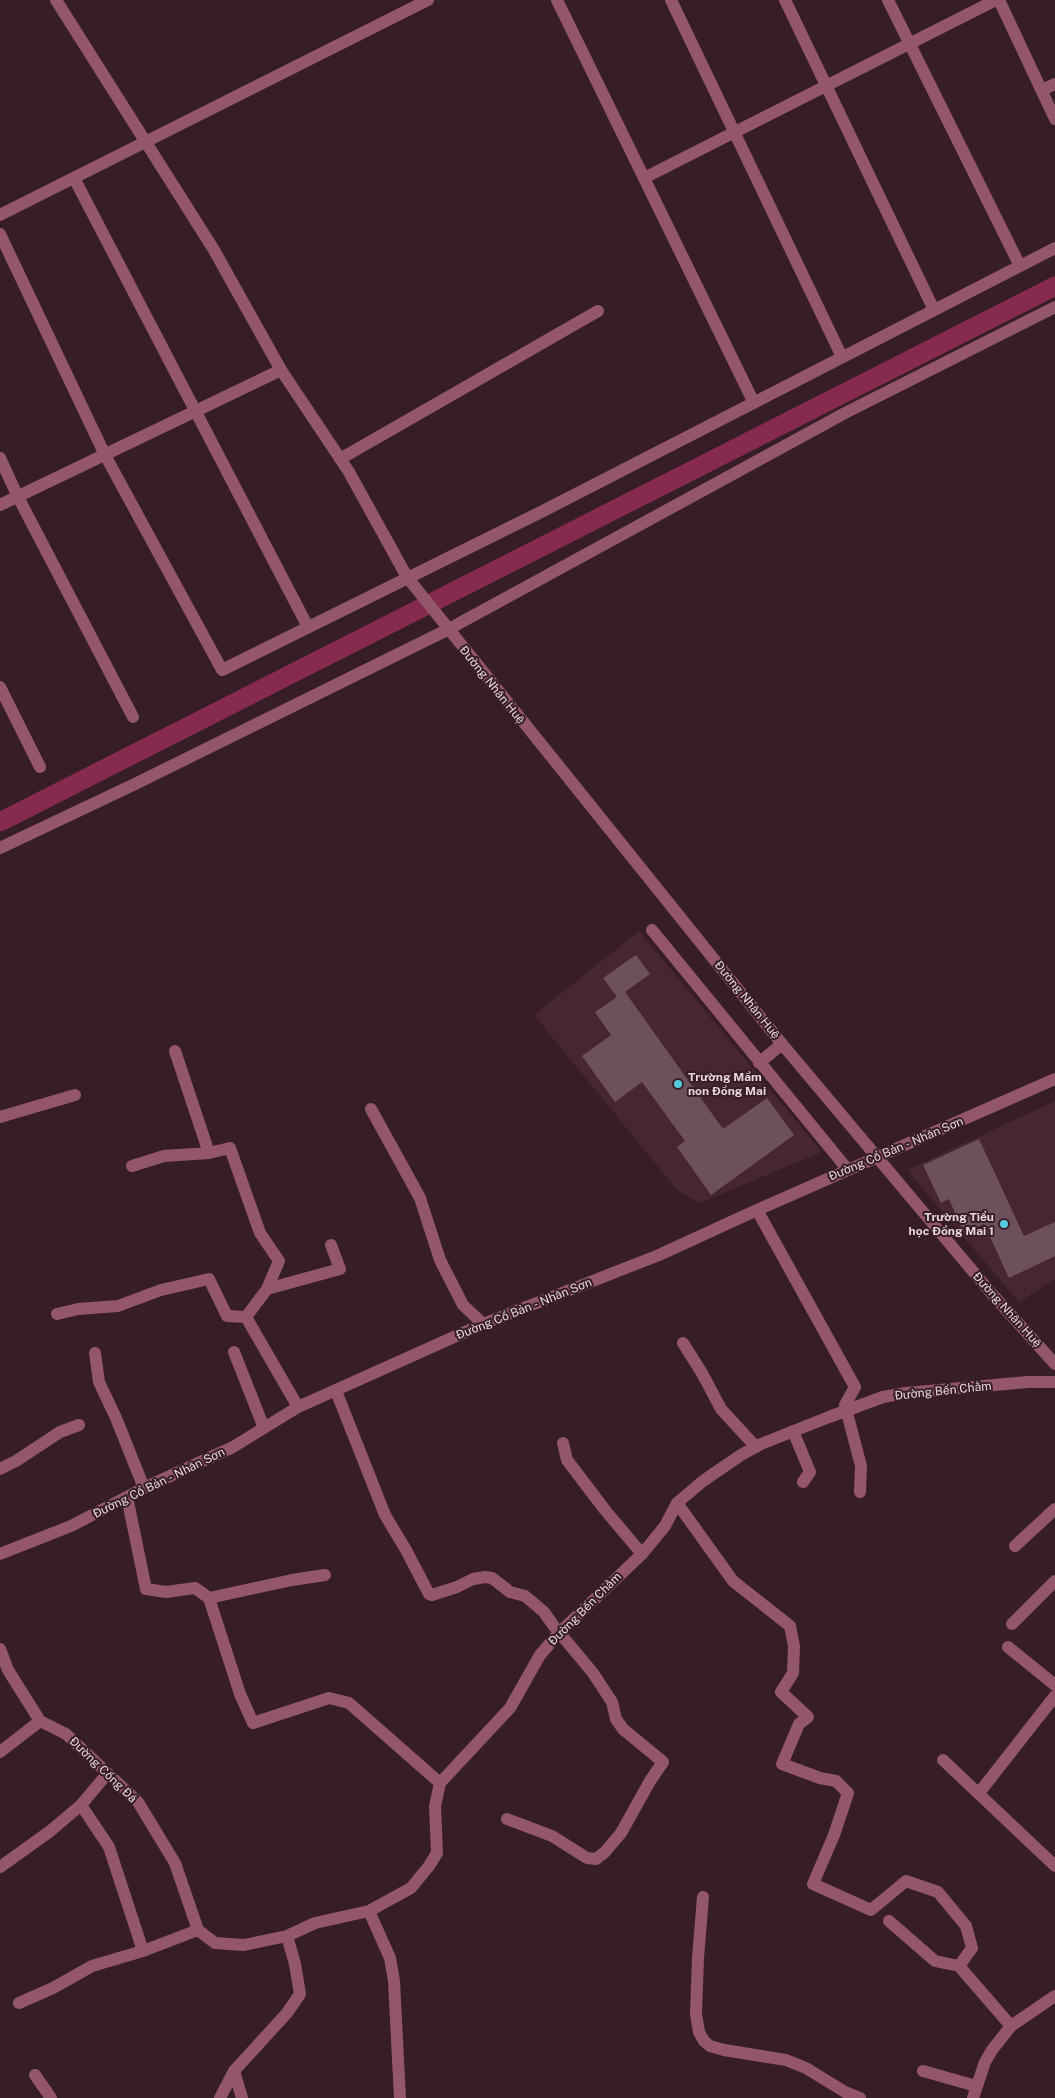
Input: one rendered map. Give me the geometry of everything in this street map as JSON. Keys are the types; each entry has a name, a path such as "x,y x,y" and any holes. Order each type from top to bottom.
{"street":[{"name":"Đường Nhân Huệ","path":"56,0 214,250 281,370 340,459 407,577 447,630 782,1044 992,1294 1055,1363"},
{"path":"0,216 428,0"},
{"path":"557,0 754,402"},
{"path":"671,0 842,357"},
{"path":"785,0 934,310"},
{"path":"888,0 1020,266"},
{"path":"644,178 997,0 1055,119"},
{"path":"1042,90 1055,84"},
{"path":"74,178 194,412 308,627"},
{"path":"0,234 105,455 222,670 543,511 1055,248"},
{"path":"0,848 144,780 447,630 844,413 1055,307"},
{"path":"340,459 598,311"},
{"path":"0,505 281,370"},
{"path":"0,458 18,497 133,717"},
{"path":"0,687 40,767"},
{"path":"652,930 848,1170"},
{"path":"759,1063 782,1044"},
{"path":"176,1051 209,1153"},
{"name":"Đường Cổ Bản - Nhân Sơn","path":"0,1554 71,1526 144,1488 233,1447 298,1407 483,1324 659,1255 1055,1079"},
{"path":"0,1117 75,1095"},
{"path":"372,1109 420,1198 440,1260 463,1305 483,1324"},
{"path":"132,1166 164,1156 209,1153 230,1148 260,1234 279,1261 267,1289 246,1317"},
{"path":"757,1210 855,1388 845,1405 861,1466 860,1492"},
{"path":"267,1289 340,1269 331,1245"},
{"path":"57,1314 78,1309 118,1306 161,1290 209,1279 227,1316 246,1317"},
{"path":"246,1317 298,1407"},
{"path":"683,1343 721,1409 756,1447"},
{"path":"234,1352 264,1428"},
{"path":"95,1353 99,1382 116,1418 144,1488"},
{"name":"Đường Bến Chằm","path":"440,1783 510,1708 540,1655 559,1633 642,1554 665,1526 677,1503 703,1481 756,1447 846,1410 883,1398 906,1393 1028,1382 1055,1382"},
{"path":"336,1391 385,1515 429,1594 432,1595 457,1587 477,1578 489,1578 508,1591 523,1595 544,1612 593,1673 609,1696 620,1727 636,1742 663,1762 650,1781 621,1833 605,1852 596,1859 587,1858 552,1836 506,1819"},
{"path":"0,1469 16,1461 60,1432 79,1425"},
{"path":"793,1431 810,1472 803,1482"},
{"path":"563,1443 567,1460 642,1554"},
{"path":"19,2003 53,1988 92,1966 142,1951 198,1930 215,1943 244,1945 287,1936 315,1923 369,1910 411,1888 430,1866 437,1853 435,1806 440,1783 349,1703 329,1698 253,1723 240,1694 209,1598 195,1588 166,1592 146,1589 127,1497"},
{"path":"677,1503 733,1581 790,1626 794,1646 794,1673 781,1692 808,1717 799,1724 782,1764 820,1778 836,1781 848,1793 834,1835 813,1884 871,1910 906,1881 938,1892 966,1926 972,1948 959,1966"},
{"path":"1015,1546 1055,1509"},
{"path":"209,1598 292,1580 325,1575"},
{"path":"1012,1624 1055,1581"},
{"path":"1008,1647 1055,1685"},
{"path":"0,1649 8,1670 40,1721 0,1752"},
{"path":"979,1793 1055,1696"},
{"name":"Đường Cống Đá","path":"40,1721 66,1734 138,1802 175,1863 198,1930"},
{"path":"944,1760 1055,1866"},
{"path":"0,1867 50,1832 81,1805 107,1774"},
{"path":"81,1805 109,1847 142,1951"},
{"path":"703,1897 696,2014 698,2032 704,2041 710,2046 724,2050 786,2060 806,2068 845,2092 860,2098"},
{"path":"369,1910 390,1958 394,1981 400,2098"},
{"path":"889,1921 935,1961 959,1966 1011,2026"},
{"path":"220,2098 234,2071 287,2012 300,1994 295,1964 287,1936"},
{"path":"923,2071 975,2092 985,2062 1011,2026 1055,1996"},
{"path":"234,2071 242,2098"},
{"path":"35,2075 51,2098"}],"shaded area":[{"name":"Trường Mầm non Đồng Mai","path":"639,931 822,1152 700,1203 678,1191 534,1015"},
{"name":"Trường Tiểu học Đồng Mai 1","path":"1055,1101 1055,1279 1019,1302 907,1170"}],"building":[{"path":"636,955 650,974 625,992 723,1129 767,1098 794,1135 711,1195 677,1147 685,1141 642,1082 615,1102 582,1056 611,1035 595,1012 617,997 603,978"},
{"path":"979,1139 1024,1236 1055,1222 1055,1256 1009,1278 984,1224 964,1233 949,1199 941,1203 923,1165"}],"waterway":[{"path":"0,822 1055,286"}],"place":[{"name":"Trường Mầm non Đồng Mai","path":"678,1084"},
{"name":"Trường Tiểu học Đồng Mai 1","path":"1004,1224"}]}
